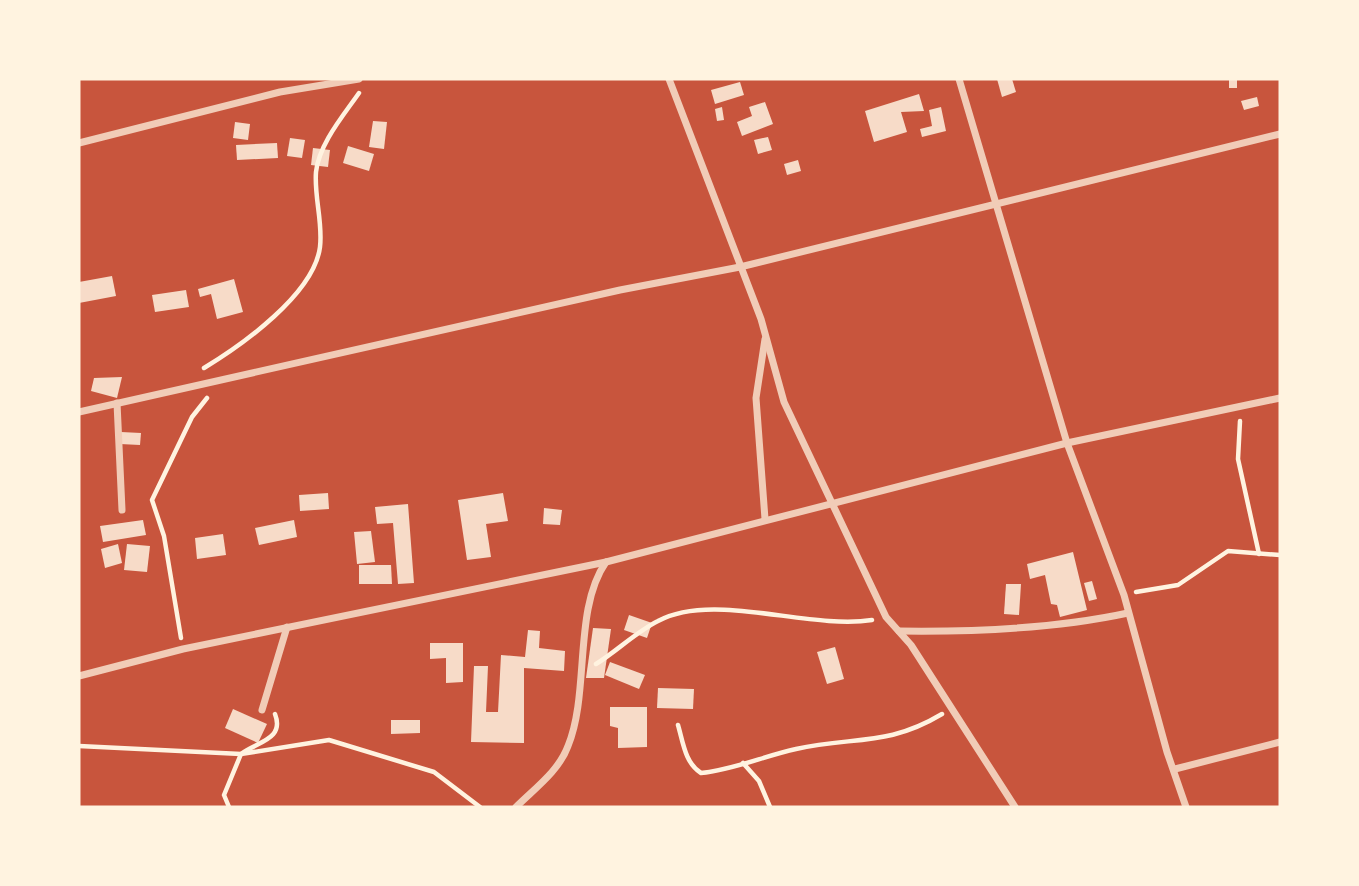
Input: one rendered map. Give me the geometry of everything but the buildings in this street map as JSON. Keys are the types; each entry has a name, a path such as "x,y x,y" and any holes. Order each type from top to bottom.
{"street":[{"path":"79,143 281,92 359,79"},
{"path":"669,79 765,336 784,402 831,502 887,617 951,707 1015,807"},
{"path":"960,79 1067,443 1124,595 1167,752 1186,807"},
{"path":"79,412 608,292 740,267 1280,134"},
{"path":"765,336 756,398 765,519"},
{"path":"79,676 183,649 606,562 1067,443 1280,398"},
{"path":"117,403 122,510"},
{"path":"516,807 552,771 568,748 575,725 593,592 597,574 606,562"},
{"path":"899,631 956,632 1050,625 1129,613"},
{"path":"262,710 287,627"},
{"path":"1175,769 1280,742"}],"path":[{"path":"197,373 229,353 284,306 308,279 320,248 316,172 320,153 362,90"},
{"path":"183,649 164,536 152,500 192,417 219,380"},
{"path":"1241,407 1238,459 1259,554"},
{"path":"1124,595 1178,585 1228,551 1280,555"},
{"path":"580,675 657,621 680,613 717,608 830,622 887,617"},
{"path":"678,725 687,757 701,773 820,744 892,736 912,730 951,707"},
{"path":"229,807 224,795 241,754 269,741 276,729 275,713 262,710"},
{"path":"79,746 241,754 329,740 434,772 481,807"},
{"path":"743,763 759,781 770,807"}]}
